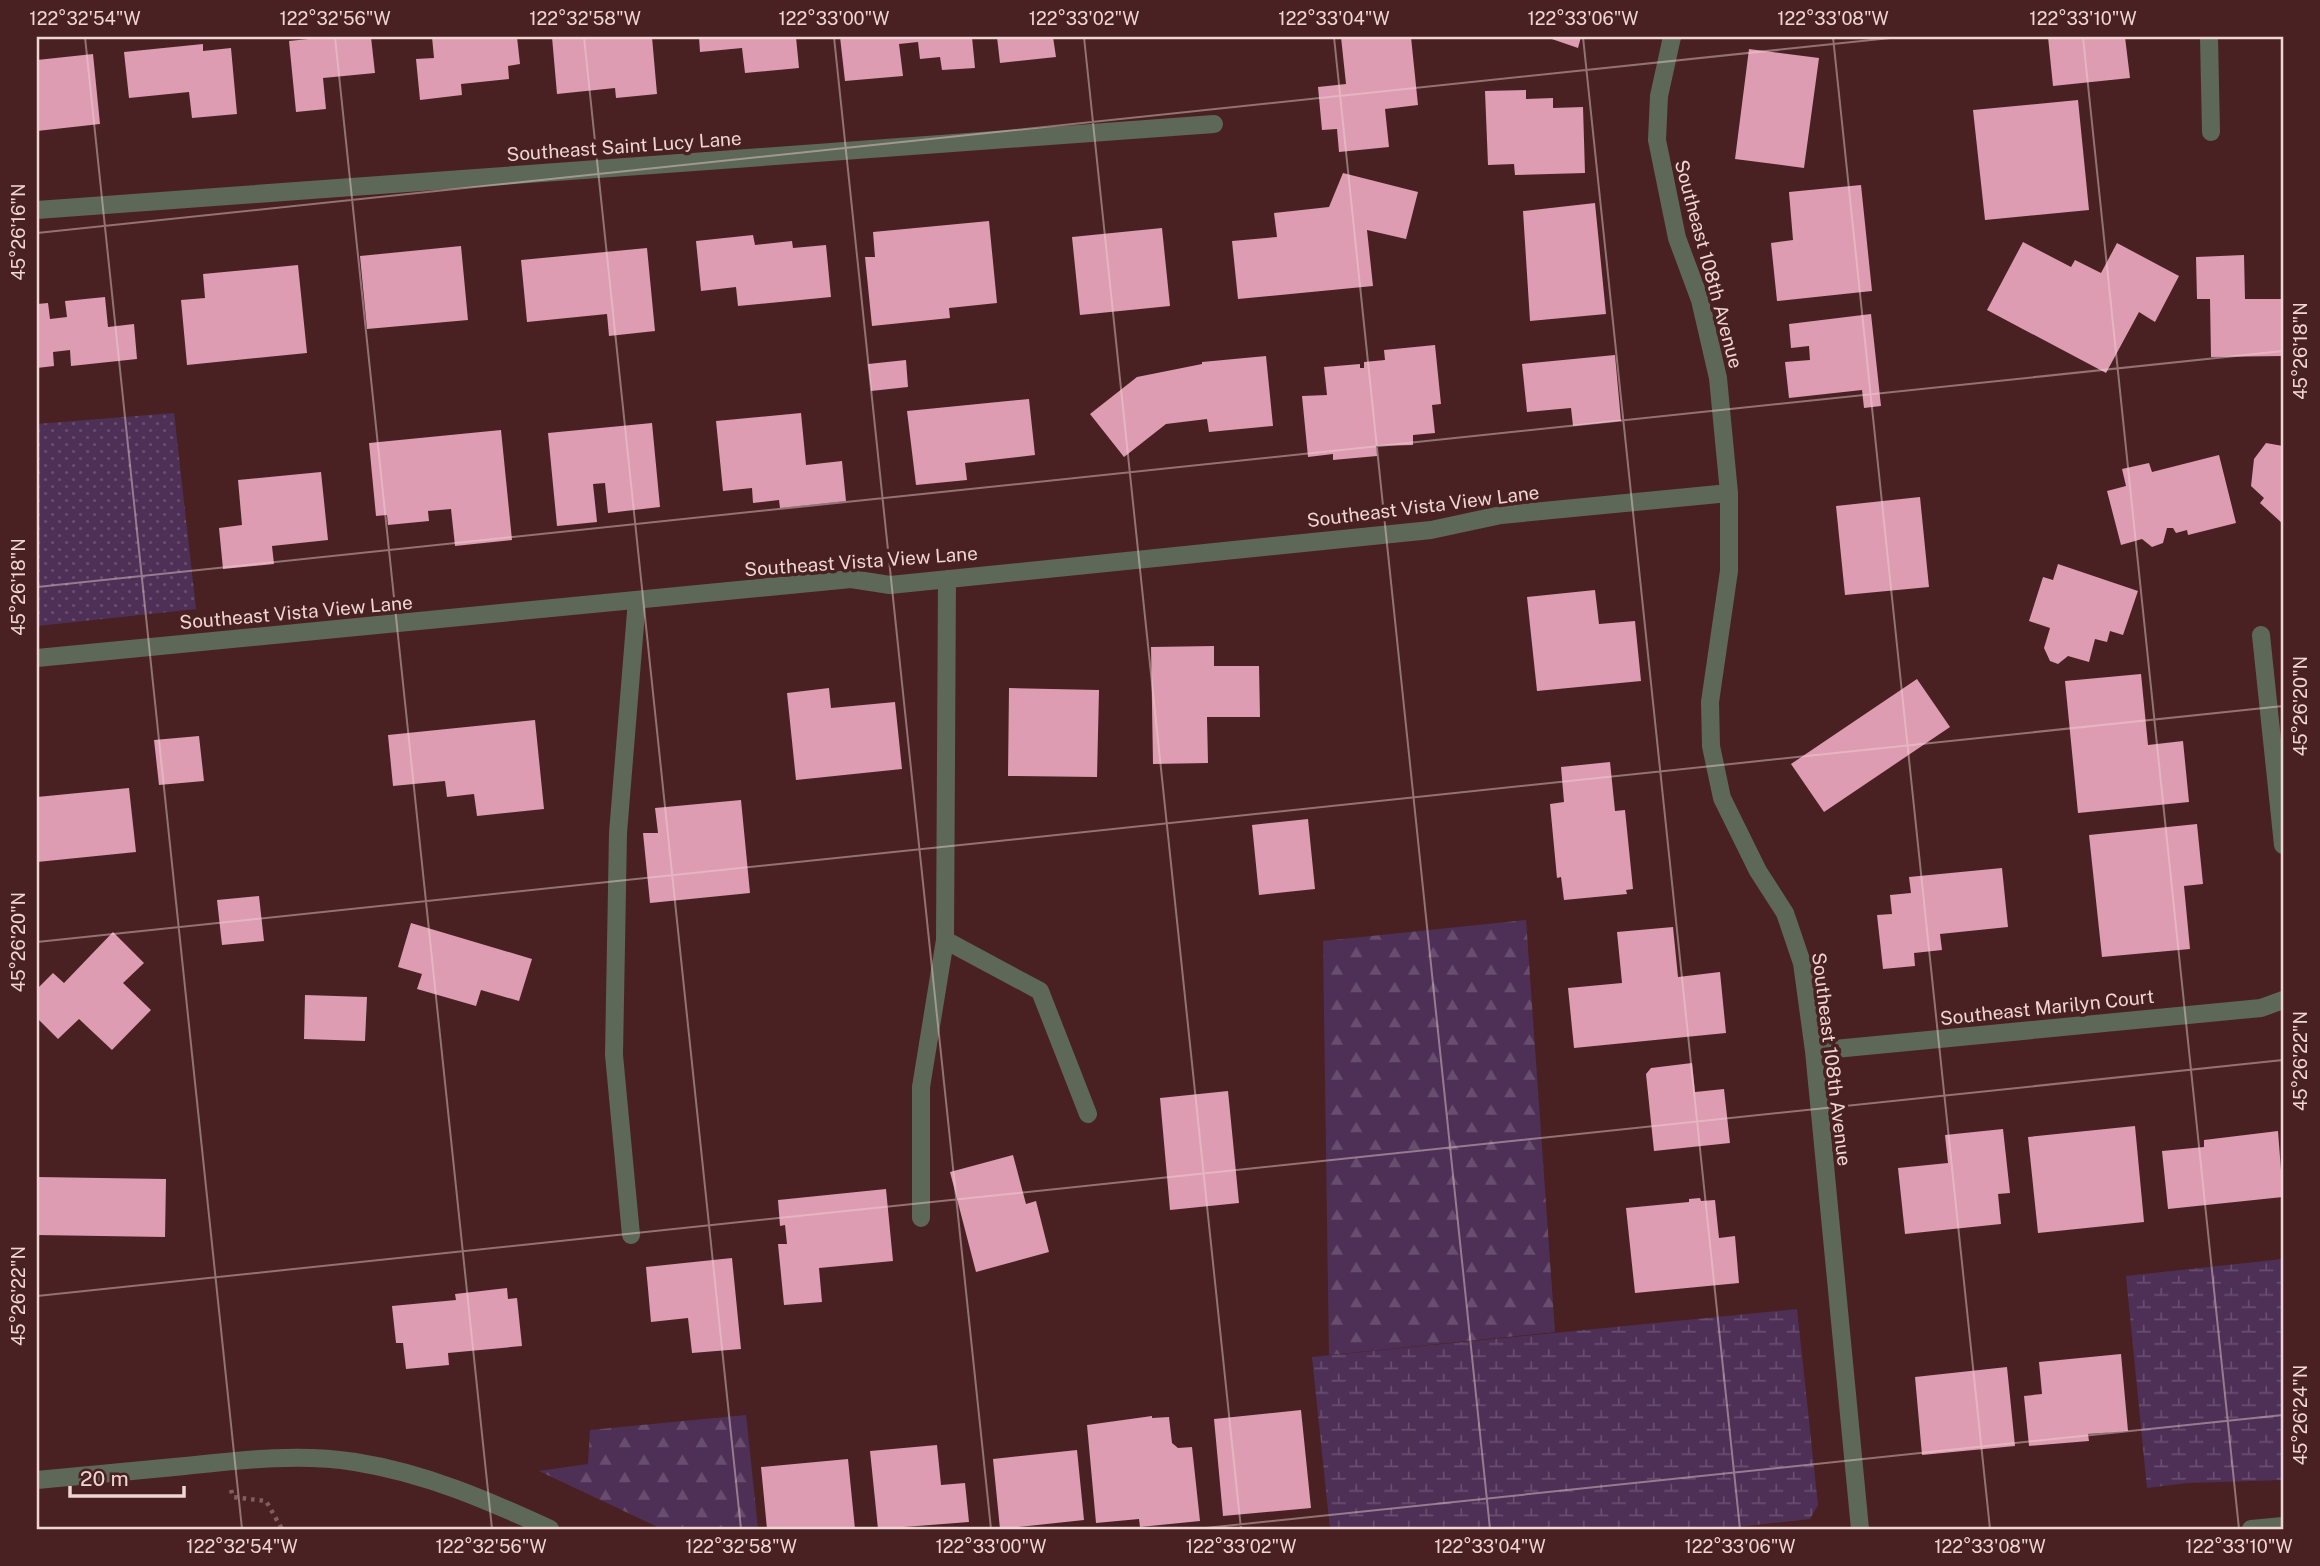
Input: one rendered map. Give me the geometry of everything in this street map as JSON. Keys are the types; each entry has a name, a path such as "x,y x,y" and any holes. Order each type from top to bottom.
{"street":[{"name":"Southeast 108th Avenue","path":"1672,37 1659,96 1657,140 1677,238 1700,300 1718,378 1729,493 1729,570 1710,702 1711,746 1726,808 1758,872 1786,913 1801,963 1814,1051 1860,1529"},
{"path":"2209,37 2211,132"},
{"name":"Southeast Saint Lucy Lane","path":"37,210 1214,124"},
{"name":"Southeast Vista View Lane","path":"37,658 851,579 890,585 1431,530 1501,515 1729,493"},
{"path":"920,1218 921,1087 945,940 947,579"},
{"path":"631,1235 614,1055 618,833 637,600"},
{"path":"2260,635 2283,845"},
{"path":"945,940 1041,991 1088,1114"},
{"name":"Southeast Marilyn Court","path":"1814,1051 2261,1007 2283,1000"},
{"path":"37,1480 222,1462 318,1458 386,1468 472,1493 550,1529"},
{"path":"2251,1529 2283,1526"}],"path":[{"path":"222,1462 233,1496 266,1501 282,1529"}],"green space":[{"path":"174,413 196,609 37,626 37,424"},
{"path":"1526,920 1555,1332 1329,1355 1323,941"},
{"path":"2283,1259 2283,1480 2187,1483 2147,1488 2126,1276"},
{"path":"1797,1309 1818,1505 1810,1519 1719,1529 1330,1529 1312,1357"},
{"path":"746,1415 758,1529 662,1529 539,1471 588,1464 590,1430"}],"building":[{"path":"371,37 375,73 323,78 326,109 296,112 289,41"},
{"path":"432,37 517,37 520,64 508,66 509,79 461,84 462,95 420,100 416,59 434,58"},
{"path":"552,37 652,37 657,94 616,98 615,88 557,94"},
{"path":"699,37 796,37 799,68 745,73 742,48 700,52"},
{"path":"840,37 972,37 975,68 942,70 940,57 920,59 918,42 899,44 903,76 845,81"},
{"path":"997,37 1053,37 1056,57 1000,63"},
{"path":"1341,37 1411,37 1418,105 1385,109 1389,147 1339,152 1337,129 1322,130 1318,87 1346,84"},
{"path":"1546,37 1581,37 1578,48"},
{"path":"2048,37 2125,37 2130,78 2053,86"},
{"path":"203,44 203,51 231,48 237,114 192,118 189,92 129,98 124,52"},
{"path":"1749,49 1819,58 1804,168 1735,159"},
{"path":"93,54 100,124 37,131 37,60"},
{"path":"1526,90 1526,99 1553,98 1553,108 1583,107 1585,173 1515,175 1514,164 1488,165 1485,91"},
{"path":"2078,100 2089,210 1985,220 1973,110"},
{"path":"1343,173 1418,192 1406,239 1367,230 1373,286 1238,299 1232,241 1277,237 1274,213 1329,207"},
{"path":"1861,185 1872,291 1777,301 1771,243 1793,240 1789,192"},
{"path":"1595,203 1606,314 1530,321 1523,211"},
{"path":"989,221 997,303 949,308 950,318 872,326 865,257 875,257 873,232"},
{"path":"1162,228 1170,306 1080,315 1072,237"},
{"path":"753,235 755,245 792,241 793,248 826,245 831,297 738,306 736,287 701,291 696,241"},
{"path":"2023,242 2071,267 2075,260 2101,273 2117,243 2179,276 2155,322 2139,312 2106,373 1987,310"},
{"path":"461,246 468,320 367,329 360,256"},
{"path":"647,248 655,331 609,336 607,314 527,322 521,260"},
{"path":"2244,255 2245,299 2283,299 2283,356 2211,357 2210,299 2197,299 2196,257"},
{"path":"298,265 307,353 187,365 181,300 205,298 203,274"},
{"path":"105,297 108,327 134,324 137,359 71,366 70,350 53,352 54,366 37,368 37,304 48,303 50,319 67,317 65,301"},
{"path":"1871,314 1881,406 1864,408 1862,390 1789,398 1785,362 1810,360 1809,346 1791,348 1789,324"},
{"path":"1435,345 1441,404 1432,405 1435,433 1413,435 1413,445 1376,446 1377,456 1333,460 1333,454 1308,457 1302,396 1327,395 1324,367 1360,364 1360,368 1364,368 1364,362 1385,360 1384,350"},
{"path":"1615,355 1621,421 1573,426 1571,408 1527,412 1522,364"},
{"path":"1266,356 1273,426 1209,432 1207,419 1166,424 1124,457 1090,414 1137,377 1202,362"},
{"path":"906,360 908,387 871,391 868,364"},
{"path":"1029,399 1035,455 965,463 967,480 916,485 907,411"},
{"path":"801,413 806,465 842,461 846,501 780,508 779,500 753,503 752,488 723,491 716,421"},
{"path":"652,423 660,507 608,513 605,483 593,484 597,522 557,526 548,433"},
{"path":"501,430 512,540 455,546 451,509 428,511 429,521 388,525 387,515 376,516 369,443"},
{"path":"2266,443 2283,446 2283,524 2260,503 2264,498 2251,486 2254,459"},
{"path":"2219,455 2236,523 2188,535 2187,530 2176,533 2173,528 2167,528 2163,543 2152,547 2142,539 2121,545 2107,491 2126,486 2122,469 2149,463 2152,472"},
{"path":"321,472 328,540 272,546 274,564 223,569 219,528 242,525 238,480"},
{"path":"1920,497 1929,587 1845,595 1836,506"},
{"path":"2058,564 2138,591 2123,635 2110,631 2107,642 2095,639 2089,662 2068,656 2058,664 2050,661 2044,648 2050,628 2029,621 2043,577 2053,580"},
{"path":"1595,590 1599,624 1635,621 1641,681 1537,691 1527,597"},
{"path":"1214,646 1214,666 1259,666 1260,717 1207,717 1208,763 1153,764 1151,647"},
{"path":"2141,674 2148,745 2183,741 2189,802 2078,813 2065,681"},
{"path":"1917,679 1950,727 1824,812 1791,764"},
{"path":"829,688 831,708 895,702 902,769 796,780 787,693"},
{"path":"1009,688 1099,690 1097,777 1008,776"},
{"path":"535,720 544,809 477,816 474,794 447,797 445,781 393,786 388,735"},
{"path":"199,736 204,781 159,785 154,740"},
{"path":"1610,762 1615,811 1625,810 1633,889 1626,890 1627,894 1564,900 1561,877 1557,878 1550,804 1564,802 1561,767"},
{"path":"129,788 136,852 37,862 37,797"},
{"path":"741,800 750,893 650,903 643,833 658,833 655,808"},
{"path":"1308,819 1315,889 1259,895 1252,825"},
{"path":"2197,824 2203,884 2184,886 2190,949 2102,957 2089,835"},
{"path":"2002,868 2008,927 1940,934 1942,950 1914,953 1915,966 1883,969 1877,915 1892,914 1890,895 1911,893 1909,877"},
{"path":"259,896 264,941 222,945 217,900"},
{"path":"411,923 532,959 519,1001 481,990 476,1006 417,989 422,974 398,967"},
{"path":"1673,927 1678,977 1720,972 1726,1033 1574,1048 1568,988 1622,983 1617,932"},
{"path":"113,932 144,963 123,983 151,1010 112,1050 79,1019 58,1039 37,1018 37,989 53,973 64,983"},
{"path":"305,995 367,997 365,1041 304,1039"},
{"path":"1692,1063 1695,1092 1724,1089 1730,1143 1654,1151 1646,1074 1651,1068"},
{"path":"1228,1091 1239,1203 1170,1210 1160,1098"},
{"path":"2135,1126 2144,1222 2038,1233 2028,1137"},
{"path":"2003,1129 2010,1193 1998,1194 2001,1224 1905,1234 1898,1168 1948,1163 1945,1135"},
{"path":"2278,1131 2283,1197 2168,1209 2162,1151 2204,1147 2204,1140"},
{"path":"1013,1155 1026,1204 1036,1201 1049,1252 976,1272 950,1172"},
{"path":"37,1177 166,1179 165,1237 37,1235"},
{"path":"886,1189 893,1261 819,1268 822,1302 784,1305 778,1244 787,1244 785,1225 780,1226 778,1200"},
{"path":"1700,1198 1701,1201 1715,1200 1719,1238 1735,1236 1739,1283 1635,1293 1626,1208 1689,1202 1689,1199"},
{"path":"732,1258 741,1349 692,1353 688,1318 651,1322 646,1267"},
{"path":"507,1288 508,1299 517,1298 522,1346 448,1353 449,1365 406,1369 403,1343 396,1343 392,1306 456,1300 455,1294"},
{"path":"2121,1354 2128,1431 2088,1434 2089,1441 2029,1446 2024,1396 2042,1394 2039,1362"},
{"path":"2007,1367 2015,1446 1922,1455 1915,1377"},
{"path":"1301,1410 1311,1508 1223,1516 1214,1419"},
{"path":"1152,1416 1169,1417 1172,1443 1178,1448 1192,1447 1200,1521 1140,1527 1139,1519 1096,1523 1087,1425"},
{"path":"937,1445 941,1485 965,1483 969,1522 878,1529 870,1451"},
{"path":"1077,1450 1084,1520 1000,1529 993,1459"},
{"path":"848,1459 855,1529 767,1529 761,1467"}]}
